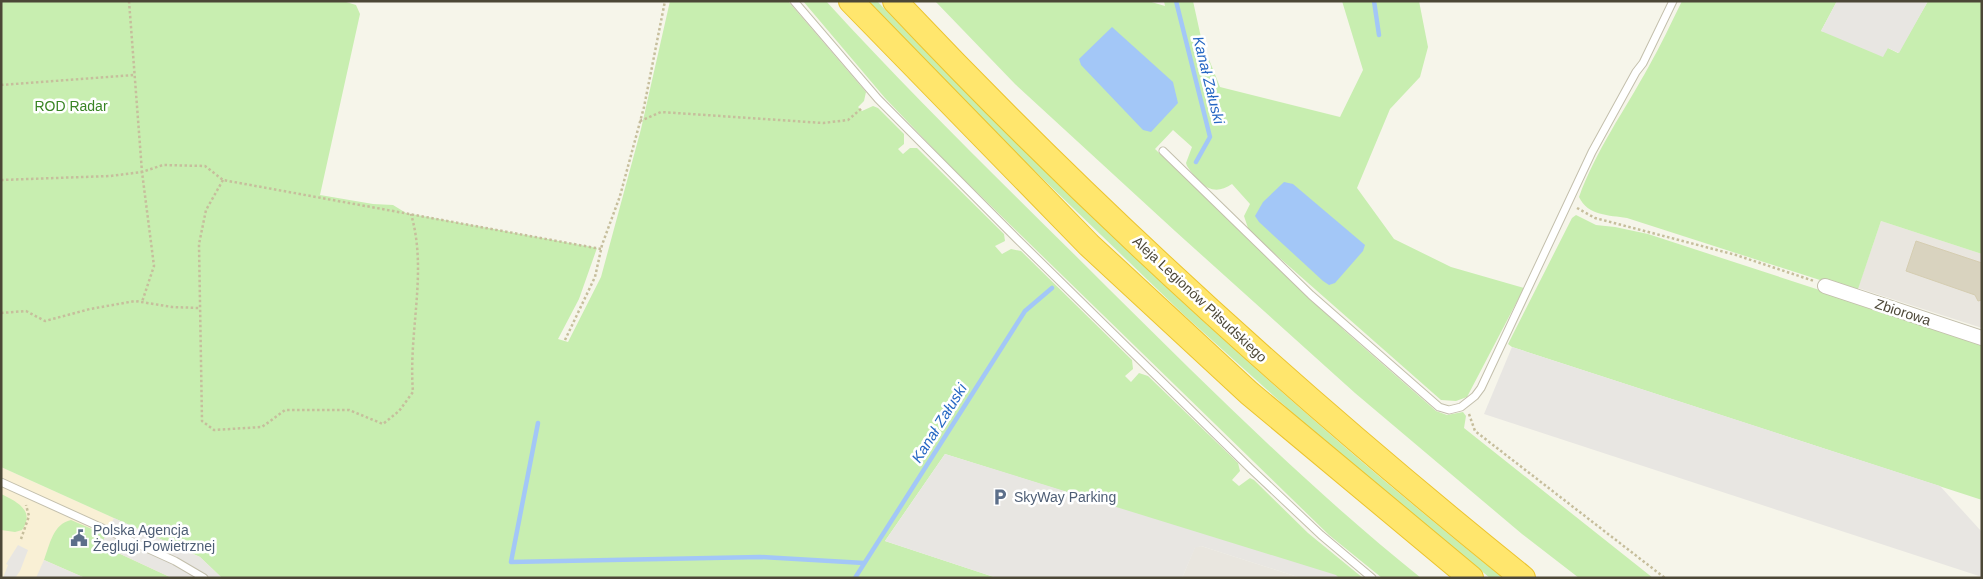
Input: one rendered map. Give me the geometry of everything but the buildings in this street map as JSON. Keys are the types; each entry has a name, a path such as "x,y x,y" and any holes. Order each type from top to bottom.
{"highway":[{"path":"851,1 1096,252 1249,393 1471,578"},
{"name":"Aleja Legionów Piłsudskiego","path":"895,1 1068,177 1262,358 1445,515 1523,578"}],"street":[{"name":"Zbiorowa","path":"1825,286 1982,338"}],"lane":[{"path":"794,1 878,99 1017,239 1250,469 1320,534 1372,578"},
{"path":"1163,150 1311,295 1439,407 1449,410 1466,404 1481,388 1495,362 1568,200 1592,152 1636,72 1643,63 1673,1"},
{"path":"1,482 175,560 204,578"}],"path":[{"path":"129,1 142,172 154,266 142,302"},
{"path":"565,340 595,277 601,249 620,196 640,121 665,1"},
{"path":"1,85 134,75"},
{"path":"640,121 661,112 823,123 848,120 862,108"},
{"path":"1,180 110,176 142,172 163,165 205,166 223,180 601,249"},
{"path":"223,180 206,210 199,244 202,421 214,430 262,427 285,410 349,410 383,424 399,411 413,392 411,370 419,274 418,237 411,214"},
{"path":"1568,200 1579,210 1595,218 1736,255 1825,286"},
{"path":"1,313 26,311 45,321 90,309 142,302 172,307 199,308"},
{"path":"1466,404 1475,431 1665,578"},
{"path":"20,538 29,516 25,503"}],"shaded area":[{"path":"1837,1 1928,1 1899,53 1888,48 1883,57 1821,31"},
{"path":"1881,221 1982,254 1982,328 1858,288"},
{"path":"1512,347 1940,486 1982,532 1982,577 1484,414"},
{"name":"SkyWay Parking","path":"945,454 1336,575 1339,578 1301,578 1201,546 1195,548 1182,578 997,578 885,541"},
{"name":"Polska Agencja Żeglugi Powietrznej","path":"1,467 200,557 222,578 1,578"},
{"path":"114,518 200,557 222,578 172,578 101,545"},
{"path":"18,545 28,550 20,571 15,578 3,578 8,565 6,564"},
{"path":"1201,546 1301,578 1182,578 1195,547"},
{"path":"44,560 85,578 36,578"}],"green space":[{"name":"ROD Radar","path":"1,1 343,1 356,5 360,14 320,195 373,204 393,205 406,213 597,248 579,299 558,339 568,342 601,277 641,129 670,1 788,1 866,92 864,101 858,107 862,111 873,106 878,108 904,134 904,144 898,149 903,154 910,148 917,148 1004,234 1005,241 995,246 1002,254 1011,249 1021,251 1132,360 1133,369 1125,376 1131,382 1139,373 1148,376 1238,463 1240,471 1232,480 1239,486 1250,478 1254,480 1308,533 1363,578 1339,578 945,454 885,541 997,578 222,578 200,557 1,467"},
{"path":"803,1 826,1 966,147 1223,401 1300,474 1421,578 1382,578 1329,535 951,167 885,98"},
{"path":"868,1 877,1 1026,153 1180,300 1259,372 1420,511 1503,578 1490,578 1435,533 1305,424 1184,315 991,129"},
{"path":"935,1 1148,1 1165,6 1164,1 1193,1 1202,42 1220,87 1340,117 1363,70 1342,1 1419,1 1428,47 1420,77 1390,109 1357,188 1394,239 1451,267 1524,288 1467,397 1456,401 1441,400 1249,231 1244,216 1250,204 1232,184 1218,190 1206,187 1201,183 1186,163 1192,147 1173,130 1155,149 1346,332 1436,411 1447,415 1463,412 1466,416 1464,428 1653,578 1579,578 1522,534 1355,393 1175,231 1015,84"},
{"path":"1682,1 1837,1 1821,31 1888,48 1898,53 1928,1 1982,1 1982,254 1881,221 1857,292 1627,218 1600,214 1588,208 1579,197 1586,180 1602,146 1653,58"},
{"path":"1576,215 1596,225 1648,234 1982,343 1982,500 1512,347 1508,344 1572,218"},
{"path":"1,494 18,503 25,512 27,517 26,523 22,530 15,532 1,530"},
{"path":"71,520 106,535 101,545 172,578 85,578 44,560 56,530 65,522"}],"water":[{"path":"1112,27 1173,82 1178,103 1151,132 1143,130 1081,65 1079,59"},
{"path":"1284,182 1293,184 1365,245 1363,251 1335,283 1329,285 1323,281 1259,222 1255,216 1263,202"}],"waterway":[{"name":"Kanał Załuski","path":"1176,1 1210,137 1196,162"},
{"path":"1374,1 1379,35"},
{"name":"Kanał Załuski","path":"855,578 1025,311 1052,288"},
{"path":"538,423 511,562 760,557 864,563"}],"place":[{"name":"SkyWay Parking","path":"1000,497"},
{"name":"Polska Agencja Żeglugi Powietrznej","path":"79,538"}]}
